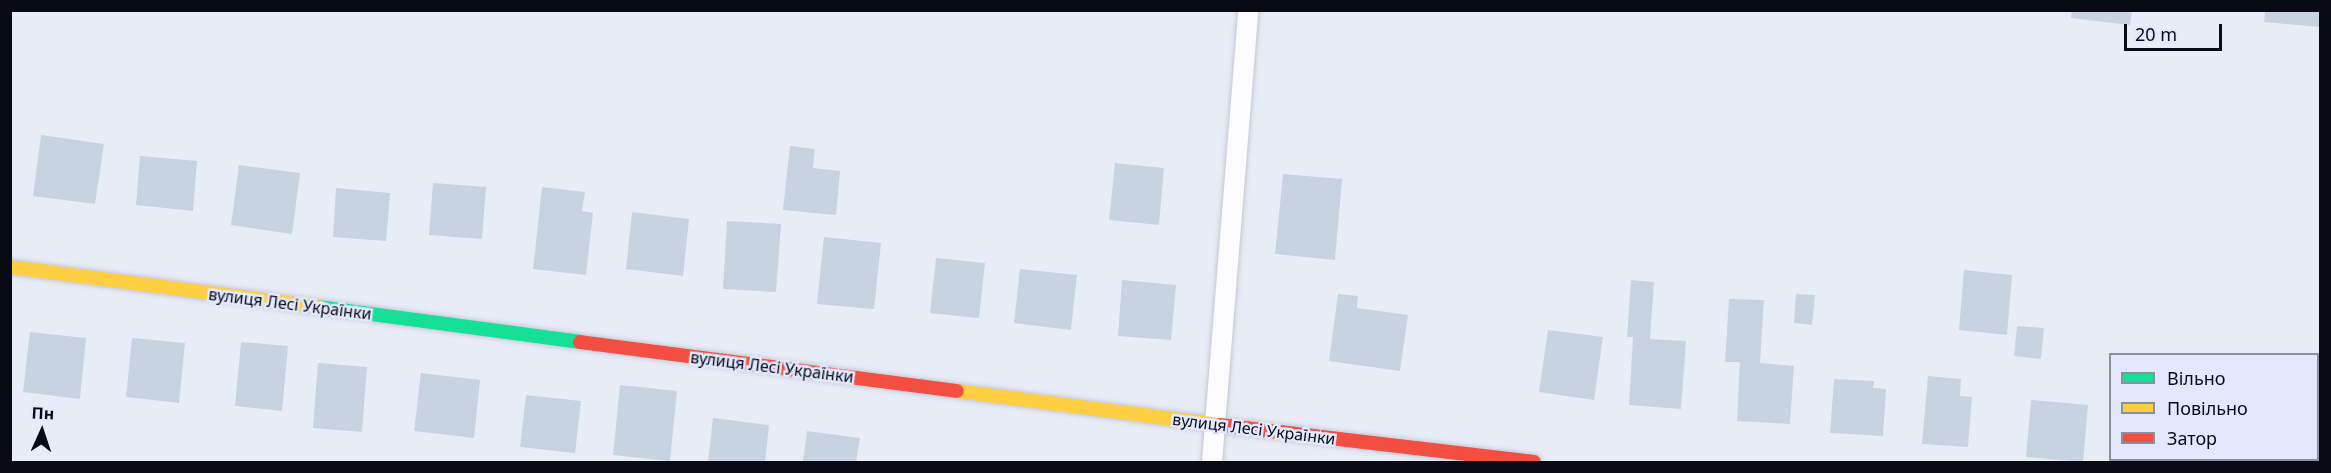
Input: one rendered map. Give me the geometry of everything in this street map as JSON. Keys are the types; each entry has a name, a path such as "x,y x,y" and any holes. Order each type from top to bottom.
{"street":[{"name":"вулиця Лесі Українки","path":"10,267 1216,425 1534,462"}],"lane":[{"path":"1212,462 1248,10"}],"building":[{"path":"2072,10 2132,10 2130,25 2071,18"},
{"path":"2265,10 2320,10 2320,27 2264,22"},
{"path":"41,135 104,144 95,204 33,196"},
{"path":"790,146 815,149 813,168 840,171 836,215 783,210"},
{"path":"140,156 197,161 193,211 136,205"},
{"path":"1115,163 1164,168 1159,225 1109,220"},
{"path":"239,165 300,173 292,234 231,225"},
{"path":"1283,174 1342,179 1335,260 1275,254"},
{"path":"433,183 486,187 482,239 429,235"},
{"path":"542,187 585,192 582,211 593,213 586,275 533,269"},
{"path":"336,188 390,193 386,241 333,237"},
{"path":"632,212 689,219 683,276 626,269"},
{"path":"727,221 781,224 776,292 723,289"},
{"path":"824,237 881,243 874,309 817,304"},
{"path":"936,258 985,263 979,318 930,313"},
{"path":"1020,269 1077,275 1071,330 1014,323"},
{"path":"1964,270 2012,275 2007,335 1959,330"},
{"path":"1122,280 1176,285 1171,340 1118,336"},
{"path":"1631,280 1654,282 1650,339 1686,341 1681,409 1629,405 1633,337 1627,337"},
{"path":"1338,294 1358,296 1357,308 1408,315 1400,371 1329,361"},
{"path":"1796,294 1815,295 1812,325 1794,323"},
{"path":"1729,299 1764,300 1760,363 1794,366 1790,424 1737,421 1740,362 1725,362"},
{"path":"2017,326 2044,328 2041,359 2014,356"},
{"path":"1548,330 1603,337 1594,400 1539,392"},
{"path":"30,332 86,338 80,399 23,392"},
{"path":"132,338 185,343 179,403 126,397"},
{"path":"241,342 288,346 282,411 235,406"},
{"path":"318,363 367,367 362,432 313,428"},
{"path":"421,373 480,380 474,438 414,431"},
{"path":"1928,376 1961,379 1960,396 1972,397 1968,447 1922,444"},
{"path":"1834,379 1874,381 1873,388 1886,389 1883,436 1830,433"},
{"path":"620,385 677,391 670,461 613,455"},
{"path":"526,395 581,401 575,453 520,447"},
{"path":"2031,400 2088,405 2083,462 2026,457"},
{"path":"713,418 769,425 765,462 708,462"},
{"path":"807,431 860,438 856,462 803,462"}],"traffic: fast":[{"path":"319,307 580,342"}],"traffic: slow":[{"path":"10,267 319,307"},
{"path":"957,391 1220,425"}],"traffic: jam":[{"path":"580,342 957,391"},
{"path":"1220,425 1534,462"}]}
